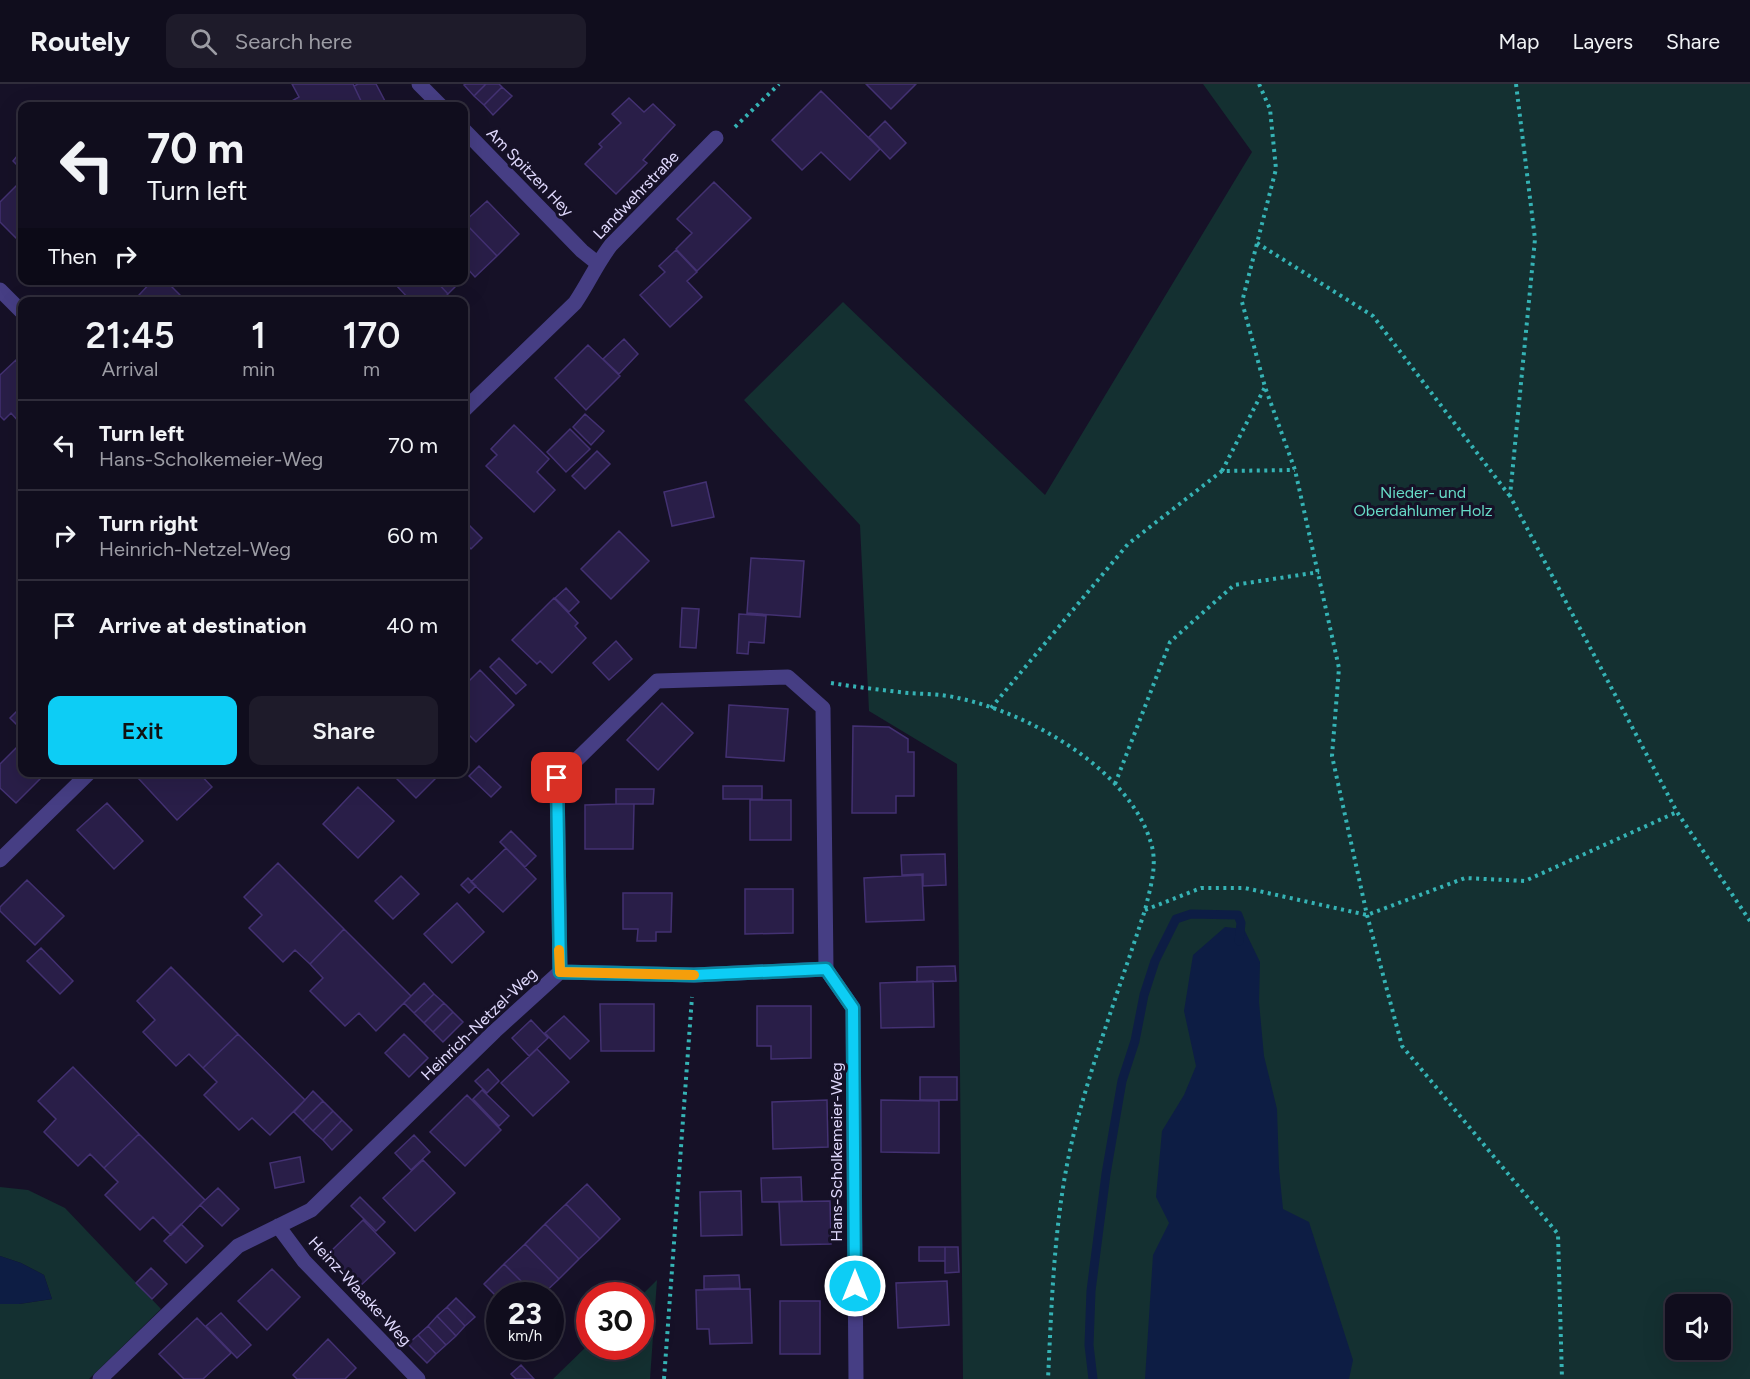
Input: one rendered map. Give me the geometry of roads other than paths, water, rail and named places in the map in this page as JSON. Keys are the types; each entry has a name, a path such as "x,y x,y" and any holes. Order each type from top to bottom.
{"street":[{"path":"419,84 437,102"},
{"name":"Am Spitzen Hey","path":"468,134 572,242 597,263"},
{"name":"Landwehrstraße","path":"468,407 575,303 597,263 611,245 716,138"},
{"path":"0,290 18,308"},
{"name":"Heinrich-Netzel-Weg","path":"100,1379 238,1246 311,1210 495,1031 560,972 557,778 657,681 788,677 823,708 826,969"},
{"path":"0,859 85,777"},
{"path":"560,972 694,975 826,969"},
{"name":"Hans-Scholkemeier-Weg","path":"826,969 853,1008 856,1379"},
{"name":"Heinz-Waaske-Weg","path":"278,1226 304,1262 418,1379"}],"water":[{"path":"1225,927 1244,929 1260,962 1259,1002 1264,1056 1277,1109 1283,1209 1309,1222 1353,1360 1349,1379 1145,1379 1153,1255 1169,1223 1156,1197 1162,1131 1184,1095 1196,1066 1184,1011 1193,955"},
{"path":"0,1256 21,1263 44,1275 52,1299 19,1304 0,1304"}],"waterway":[{"path":"1093,1379 1089,1345 1091,1291 1106,1174 1122,1081 1135,1041 1144,995 1155,961 1176,919 1191,914 1238,915 1241,923 1239,941"}],"park label":[{"name":"Nieder- und Oberdahlumer Holz","path":"1423,501"}]}
